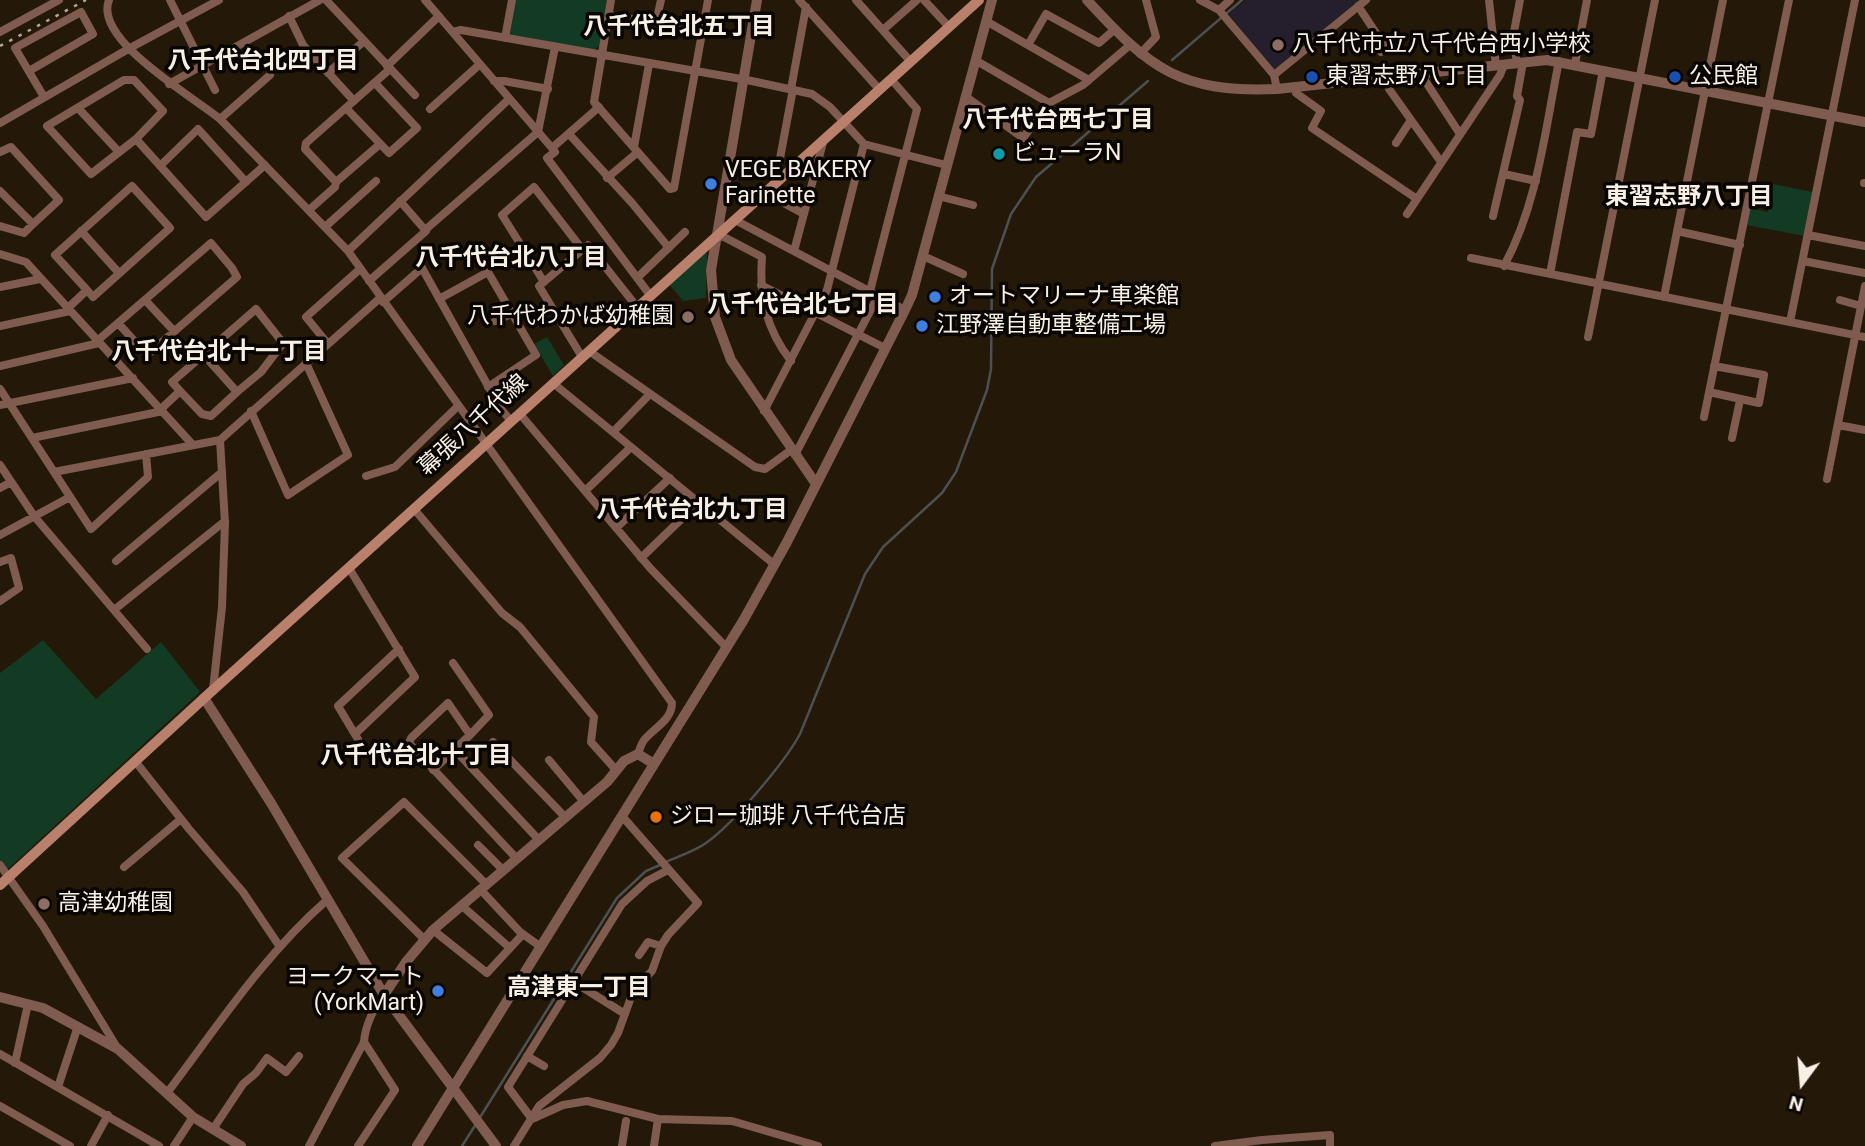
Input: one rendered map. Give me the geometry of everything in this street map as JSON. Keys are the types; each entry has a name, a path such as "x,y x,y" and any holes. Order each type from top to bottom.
{"main road":[{"name":"幕張八千代線","path":"0,886 209,694 979,0"}],"street":[{"path":"0,32 59,0"},
{"path":"109,0 107,18 130,48 169,84 220,119 348,251 672,703 671,711 663,723 643,740 638,754 624,761 584,802 424,939 377,1003 364,1035 364,1042 309,1146"},
{"path":"170,0 215,90"},
{"path":"0,123 219,0"},
{"path":"169,84 320,0"},
{"path":"326,0 415,95"},
{"path":"425,0 552,148 555,152 547,158 650,295"},
{"path":"505,38 512,0"},
{"path":"611,0 594,102 670,189 674,188 708,0"},
{"path":"656,23 660,0"},
{"path":"757,0 716,236 711,285 715,317 731,360 816,484"},
{"path":"799,0 879,89"},
{"path":"856,0 911,62"},
{"path":"883,30 917,0"},
{"path":"925,0 949,27"},
{"path":"416,1146 727,648 775,565 905,310 923,256 992,0"},
{"path":"1140,54 1156,37 1146,0"},
{"path":"1200,0 1222,14 1274,75 1277,89"},
{"path":"1222,14 1230,0"},
{"path":"1274,75 1366,0"},
{"path":"1407,214 1460,134 1500,66 1489,0"},
{"path":"1493,216 1520,100 1517,96 1520,62 1513,37 1520,0"},
{"path":"1575,64 1587,0"},
{"path":"1588,337 1656,0"},
{"path":"1664,297 1723,0"},
{"path":"1704,417 1789,0"},
{"path":"1790,322 1854,0"},
{"path":"1092,2 1140,54 1163,69 1186,79 1219,88 1277,89 1520,62 1559,61 1865,122"},
{"path":"1358,6 1386,48 1381,52"},
{"path":"775,185 807,7"},
{"path":"29,71 93,34 81,12 15,48 44,97"},
{"path":"1028,45 1046,14 1099,43 1115,29"},
{"path":"609,15 702,31"},
{"path":"289,16 303,45 354,101"},
{"path":"336,182 305,149 306,143 375,83 439,16"},
{"path":"986,21 1089,80"},
{"path":"453,32 461,30 743,79 812,94 822,99 864,144 946,165"},
{"path":"328,73 364,41"},
{"path":"965,96 1023,138 1049,103 1089,80 1130,45"},
{"path":"369,281 538,132 555,47"},
{"path":"975,60 1049,103"},
{"path":"1504,266 1517,242 1536,181 1559,61"},
{"path":"430,109 480,64"},
{"path":"607,178 636,150 649,64"},
{"path":"1549,274 1577,132 1591,134 1603,70"},
{"path":"1424,74 1424,79 1460,134"},
{"path":"220,119 270,75"},
{"path":"1387,77 1389,89 1441,162"},
{"path":"637,307 588,245 539,286 585,354 755,467 765,468 793,452 858,335 874,294 917,109 891,79"},
{"path":"124,80 134,80 163,111 136,139 91,174 47,126 124,80"},
{"path":"495,81 504,80 548,89"},
{"path":"346,108 389,153 417,128 375,83"},
{"path":"1298,87 1296,93 1321,111 1312,128 1417,199"},
{"path":"348,251 509,99"},
{"path":"552,148 598,107"},
{"path":"78,108 119,152"},
{"path":"1396,143 1411,120"},
{"path":"160,166 198,129 246,182"},
{"path":"569,134 669,248"},
{"path":"136,139 206,217 265,165"},
{"path":"794,251 824,139"},
{"path":"309,210 335,187 336,182 380,144"},
{"path":"764,411 827,290 864,144"},
{"path":"0,152 10,146 59,200 24,233 0,226"},
{"path":"1504,174 1536,181"},
{"path":"325,227 376,181"},
{"path":"132,186 170,228 93,297 55,255 82,231 132,186"},
{"path":"544,282 502,215 534,187 582,249"},
{"path":"0,191 33,224"},
{"path":"765,193 804,214"},
{"path":"939,196 973,205"},
{"path":"400,201 425,230"},
{"path":"735,220 905,310"},
{"path":"82,231 119,273"},
{"path":"637,278 685,232"},
{"path":"1677,232 1740,245"},
{"path":"1808,235 1865,246"},
{"path":"716,236 724,237 762,257 761,285 768,324 791,361"},
{"path":"0,366 98,342 118,323 211,243 237,277 147,355 118,323"},
{"path":"0,254 26,262 192,444"},
{"path":"923,256 962,274"},
{"path":"1471,258 1865,337"},
{"path":"1803,261 1865,273"},
{"path":"328,344 306,317 360,268"},
{"path":"54,472 220,440 328,344 422,268 501,409 516,417 585,491 641,558 727,648"},
{"path":"439,299 488,272 536,355 488,387"},
{"path":"0,287 40,279"},
{"path":"761,285 885,348"},
{"path":"1826,479 1865,286"},
{"path":"0,326 69,309 87,290"},
{"path":"145,300 174,331"},
{"path":"1840,300 1861,306"},
{"path":"256,309 283,343 261,372 211,415 202,414 180,391 172,382 256,309"},
{"path":"495,321 512,314"},
{"path":"204,355 237,391"},
{"path":"251,411 288,495 348,455 306,363"},
{"path":"1709,392 1759,403 1764,375 1714,366"},
{"path":"4,405 133,378"},
{"path":"553,383 775,565"},
{"path":"0,389 4,405 32,438 92,529 148,477 146,454"},
{"path":"32,438 162,410 180,391"},
{"path":"613,432 649,395"},
{"path":"1732,438 1740,400"},
{"path":"366,477 395,467 458,406"},
{"path":"1838,425 1865,430"},
{"path":"220,440 225,521 222,607 209,694 384,995 496,1146"},
{"path":"585,491 631,447"},
{"path":"0,465 34,516 147,649"},
{"path":"116,561 222,472"},
{"path":"616,528 670,478"},
{"path":"0,488 11,482"},
{"path":"0,535 69,497"},
{"path":"641,558 699,502"},
{"path":"414,509 502,612 520,628 594,717 591,742 616,770"},
{"path":"114,610 225,521"},
{"path":"0,562 11,558 19,588 0,601"},
{"path":"349,568 415,677 355,734"},
{"path":"362,746 338,706 399,649"},
{"path":"433,770 489,715 453,663"},
{"path":"470,735 448,703 409,743 517,859"},
{"path":"493,743 566,818"},
{"path":"455,750 539,840"},
{"path":"638,754 654,764"},
{"path":"549,760 584,802"},
{"path":"135,761 243,892 280,947"},
{"path":"424,939 342,858 404,802 483,886 523,934 541,947"},
{"path":"514,1146 539,1105 606,1052 618,1033 634,989 652,971 668,935 698,903 622,816"},
{"path":"124,867 181,820"},
{"path":"478,845 503,870"},
{"path":"0,865 43,926 118,1049"},
{"path":"532,1119 508,1087 622,904 667,868"},
{"path":"167,1093 280,947 327,900"},
{"path":"461,905 510,948"},
{"path":"433,930 487,973 523,934"},
{"path":"639,955 648,942 661,946"},
{"path":"574,982 625,1014"},
{"path":"0,997 43,1008 118,1049 193,1117 241,1146"},
{"path":"15,1063 28,1004"},
{"path":"58,1087 78,1026"},
{"path":"358,1146 395,1090 364,1042"},
{"path":"0,1054 159,1146"},
{"path":"213,1129 243,1084 267,1058 286,1072 299,1056"},
{"path":"527,1056 544,1066"},
{"path":"532,1119 563,1105 587,1101 658,1119 723,1120 797,1143 818,1146"},
{"path":"0,1106 70,1146"},
{"path":"91,1146 108,1115"},
{"path":"174,1146 193,1117"},
{"path":"654,1146 658,1119"},
{"path":"622,1146 626,1121"},
{"path":"1215,1146 1298,1142 1330,1136 1331,1146"}],"shaded area":[{"name":"八千代市立八千代台西小学校","path":"1246,0 1360,0 1272,69 1229,14"}],"green space":[{"path":"515,0 608,0 600,46 593,50 510,35"},
{"path":"1773,184 1813,192 1805,236 1746,225 1749,208 1768,212"},
{"path":"704,253 707,254 706,298 683,301 669,284"},
{"path":"547,337 564,365 553,376 534,344"},
{"path":"43,640 96,699 161,642 200,692 7,870 0,860 0,673"}],"waterway":[{"path":"1172,60 1242,0"},
{"path":"666,862 697,848 717,834 757,792 793,746 865,574 883,547 942,493 956,472 987,390 991,369 992,269 1011,214 1036,177 1148,81"},
{"path":"479,1119 617,898 646,871 660,865"},
{"path":"462,1146 476,1124"}],"railway":[{"path":"0,46 86,0"}],"place":[{"name":"八千代市立八千代台西小学校","path":"1278,45"},
{"name":"東習志野八丁目","path":"1312,77"},
{"name":"公民館","path":"1675,77"},
{"name":"ビューラN","path":"999,154"},
{"name":"VEGE BAKERY Farinette","path":"711,184"},
{"name":"オートマリーナ車楽館","path":"935,297"},
{"name":"八千代わかば幼稚園","path":"688,317"},
{"name":"江野澤自動車整備工場","path":"922,326"},
{"name":"ジロー珈琲 八千代台店","path":"656,817"},
{"name":"高津幼稚園","path":"44,904"},
{"name":"ヨークマート (YorkMart)","path":"438,991"}],"district":[{"name":"八千代台北五丁目","path":"679,28"},
{"name":"八千代台北四丁目","path":"263,62"},
{"name":"八千代台西七丁目","path":"1058,121"},
{"name":"東習志野八丁目","path":"1689,198"},
{"name":"八千代台北八丁目","path":"511,259"},
{"name":"八千代台北七丁目","path":"803,306"},
{"name":"八千代台北十一丁目","path":"219,353"},
{"name":"八千代台北九丁目","path":"692,511"},
{"name":"八千代台北十丁目","path":"416,757"},
{"name":"高津東一丁目","path":"579,989"}]}
